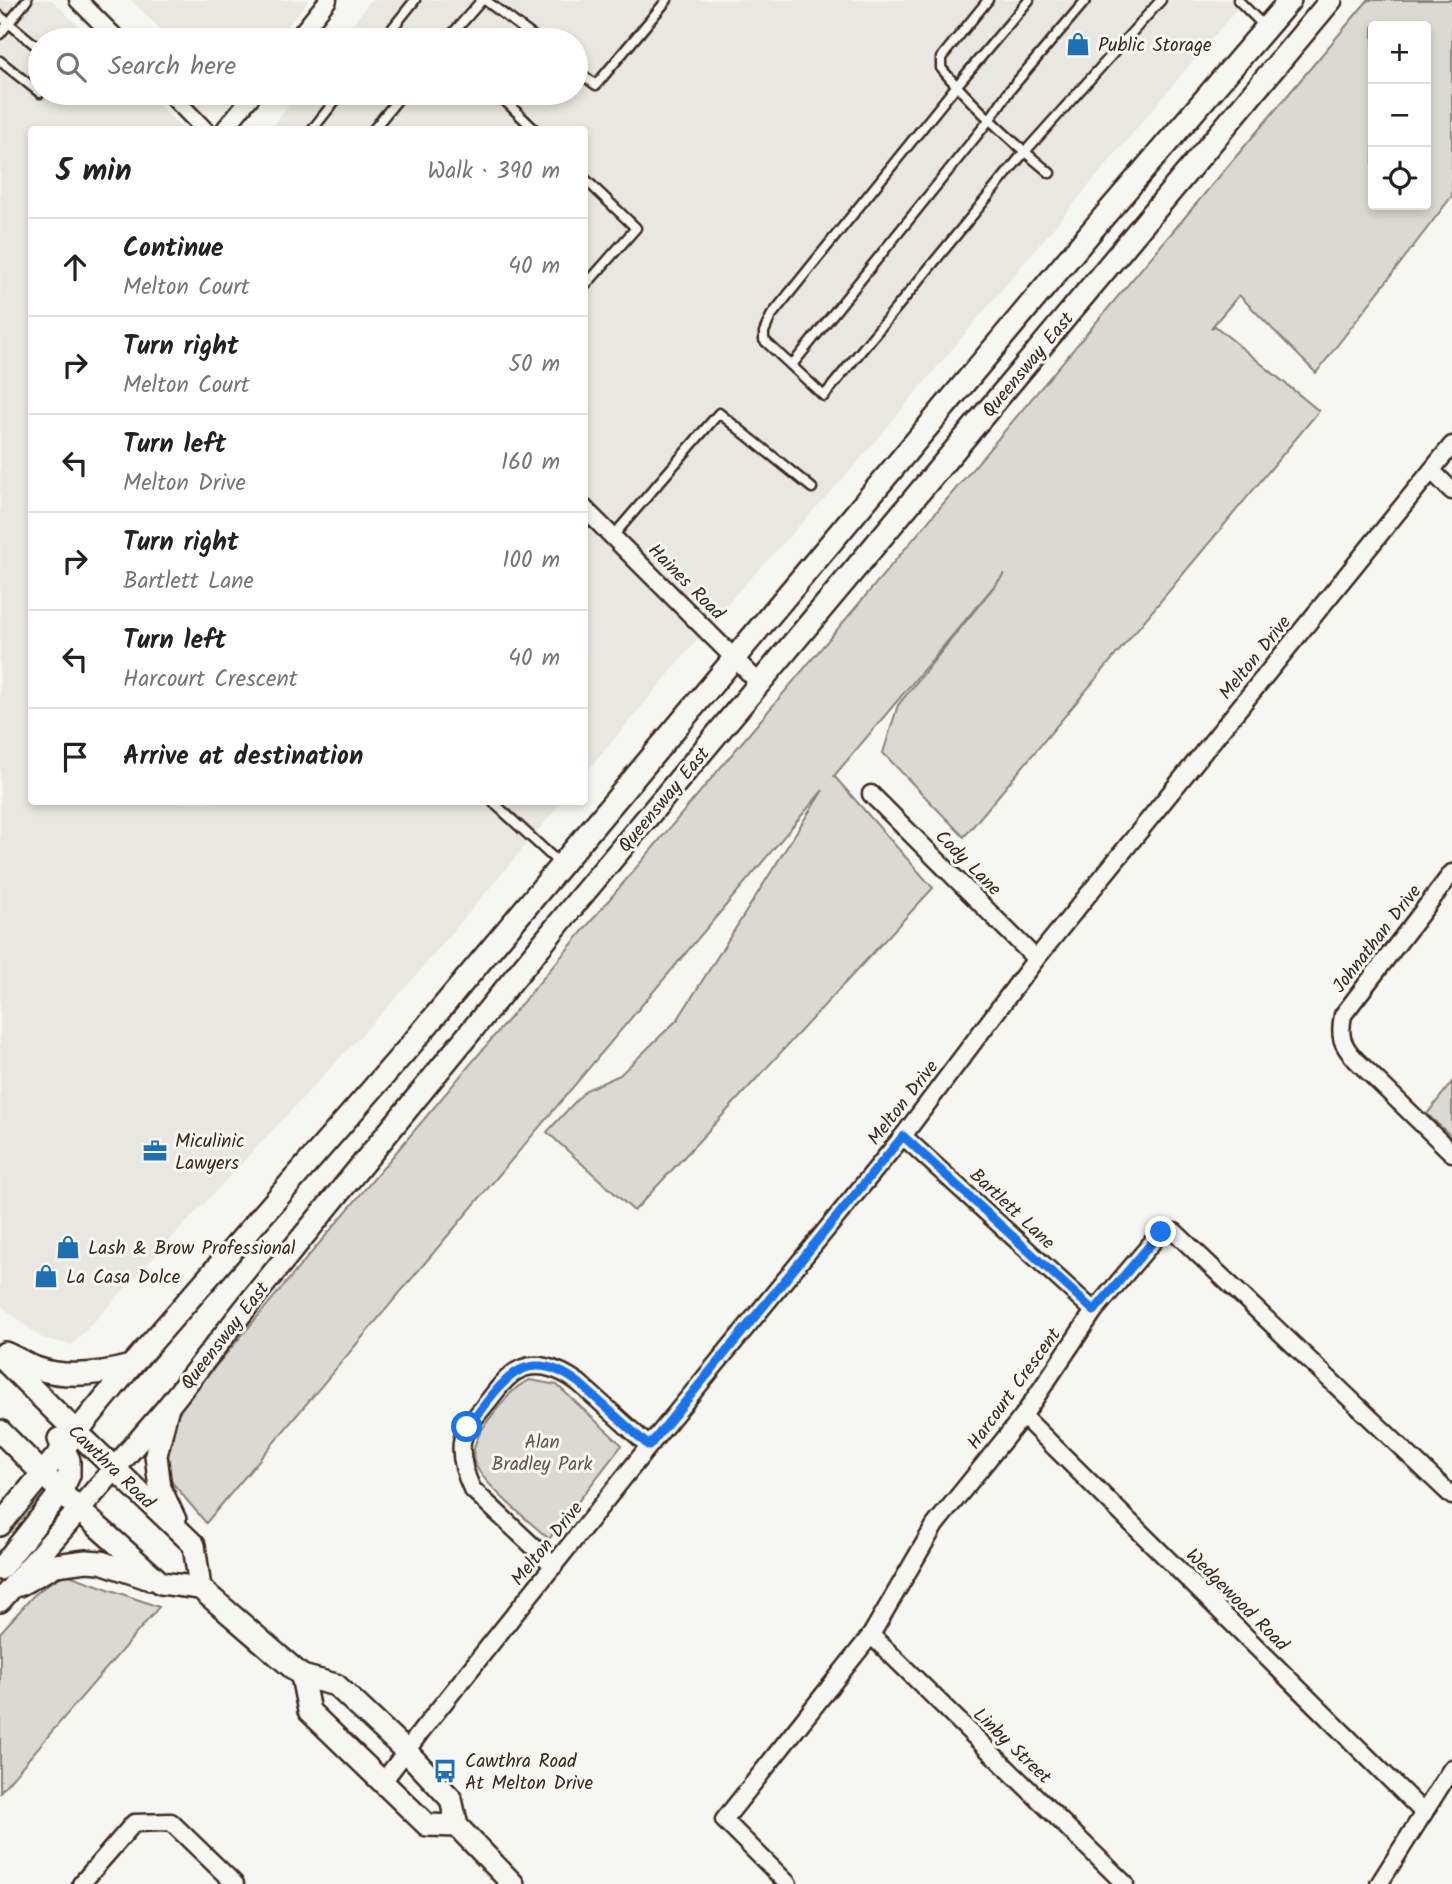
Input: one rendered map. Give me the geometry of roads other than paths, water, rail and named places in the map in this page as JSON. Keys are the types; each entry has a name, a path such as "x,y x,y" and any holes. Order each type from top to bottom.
{"main road":[{"name":"Queensway East","path":"0,1525 131,1366 409,1047 1083,242 1290,0"},
{"name":"Queensway East","path":"4,1596 167,1408 296,1245 579,899 1331,0"},
{"path":"0,1353 36,1368 60,1374 113,1371 131,1366"},
{"name":"Cawthra Road","path":"0,1353 70,1439 114,1469 194,1545 200,1588"},
{"path":"0,1369 70,1439 69,1475 61,1492 0,1569"},
{"path":"167,1408 156,1455 158,1478 180,1532"},
{"path":"0,1431 78,1509 161,1583"},
{"path":"4,1596 55,1566 86,1561 100,1562 161,1583 200,1588 302,1676 336,1685 406,1751 452,1799 457,1826 513,1884"},
{"path":"302,1676 310,1711 382,1783 427,1825 457,1826"}],"street":[{"path":"78,0 106,28"},
{"path":"306,28 328,0"},
{"path":"181,105 201,126"},
{"path":"227,126 244,105"},
{"name":"Melton Drive","path":"382,1783 649,1446 903,1136 1036,959 1452,445"},
{"path":"1432,471 1452,491"},
{"name":"Haines Road","path":"588,512 760,684"},
{"name":"Cody Lane","path":"872,794 1036,959"},
{"name":"Johnathan Drive","path":"1452,873 1343,1015 1340,1032 1345,1048 1356,1060 1452,1153"},
{"name":"Bartlett Lane","path":"903,1136 1094,1311"},
{"name":"Harcourt Crescent","path":"788,1884 724,1820 871,1635 935,1525 1023,1416 1094,1311 1161,1232 1175,1232 1452,1496"},
{"path":"554,1566 472,1489 461,1455 467,1427 509,1377 522,1368 546,1366 570,1376 649,1446"},
{"name":"Wedgewood Road","path":"1023,1416 1424,1813"},
{"name":"Linby Street","path":"871,1635 1125,1884"},
{"path":"1379,1884 1452,1768"},
{"path":"81,1884 134,1823 171,1822 235,1884"}],"lane":[{"path":"0,34 27,0"},
{"path":"393,28 415,0"},
{"path":"458,28 484,0 522,28"},
{"path":"588,79 596,85 667,0"},
{"path":"988,0 941,58 941,68 990,119 1050,173"},
{"path":"1030,0 956,86 771,316 764,332 764,340 824,396 1025,152 1161,0"},
{"path":"792,365 990,119 1009,91 1086,0"},
{"path":"1238,0 1266,28"},
{"path":"0,16 28,39"},
{"path":"0,61 28,82"},
{"path":"315,126 332,105"},
{"path":"376,126 393,105"},
{"path":"509,105 531,126"},
{"path":"588,182 636,228 588,282"},
{"path":"612,536 719,413 812,488"},
{"path":"496,805 561,865"}],"place":[{"name":"Public Storage","path":"1078,44"},
{"name":"Miculinic Lawyers","path":"155,1151"},
{"name":"Lash & Brow Professional","path":"68,1247"},
{"name":"La Casa Dolce","path":"46,1276"},
{"name":"Cawthra Road At Melton Drive","path":"445,1771"}],"park label":[{"name":"Alan Bradley Park","path":"542,1452"}]}
